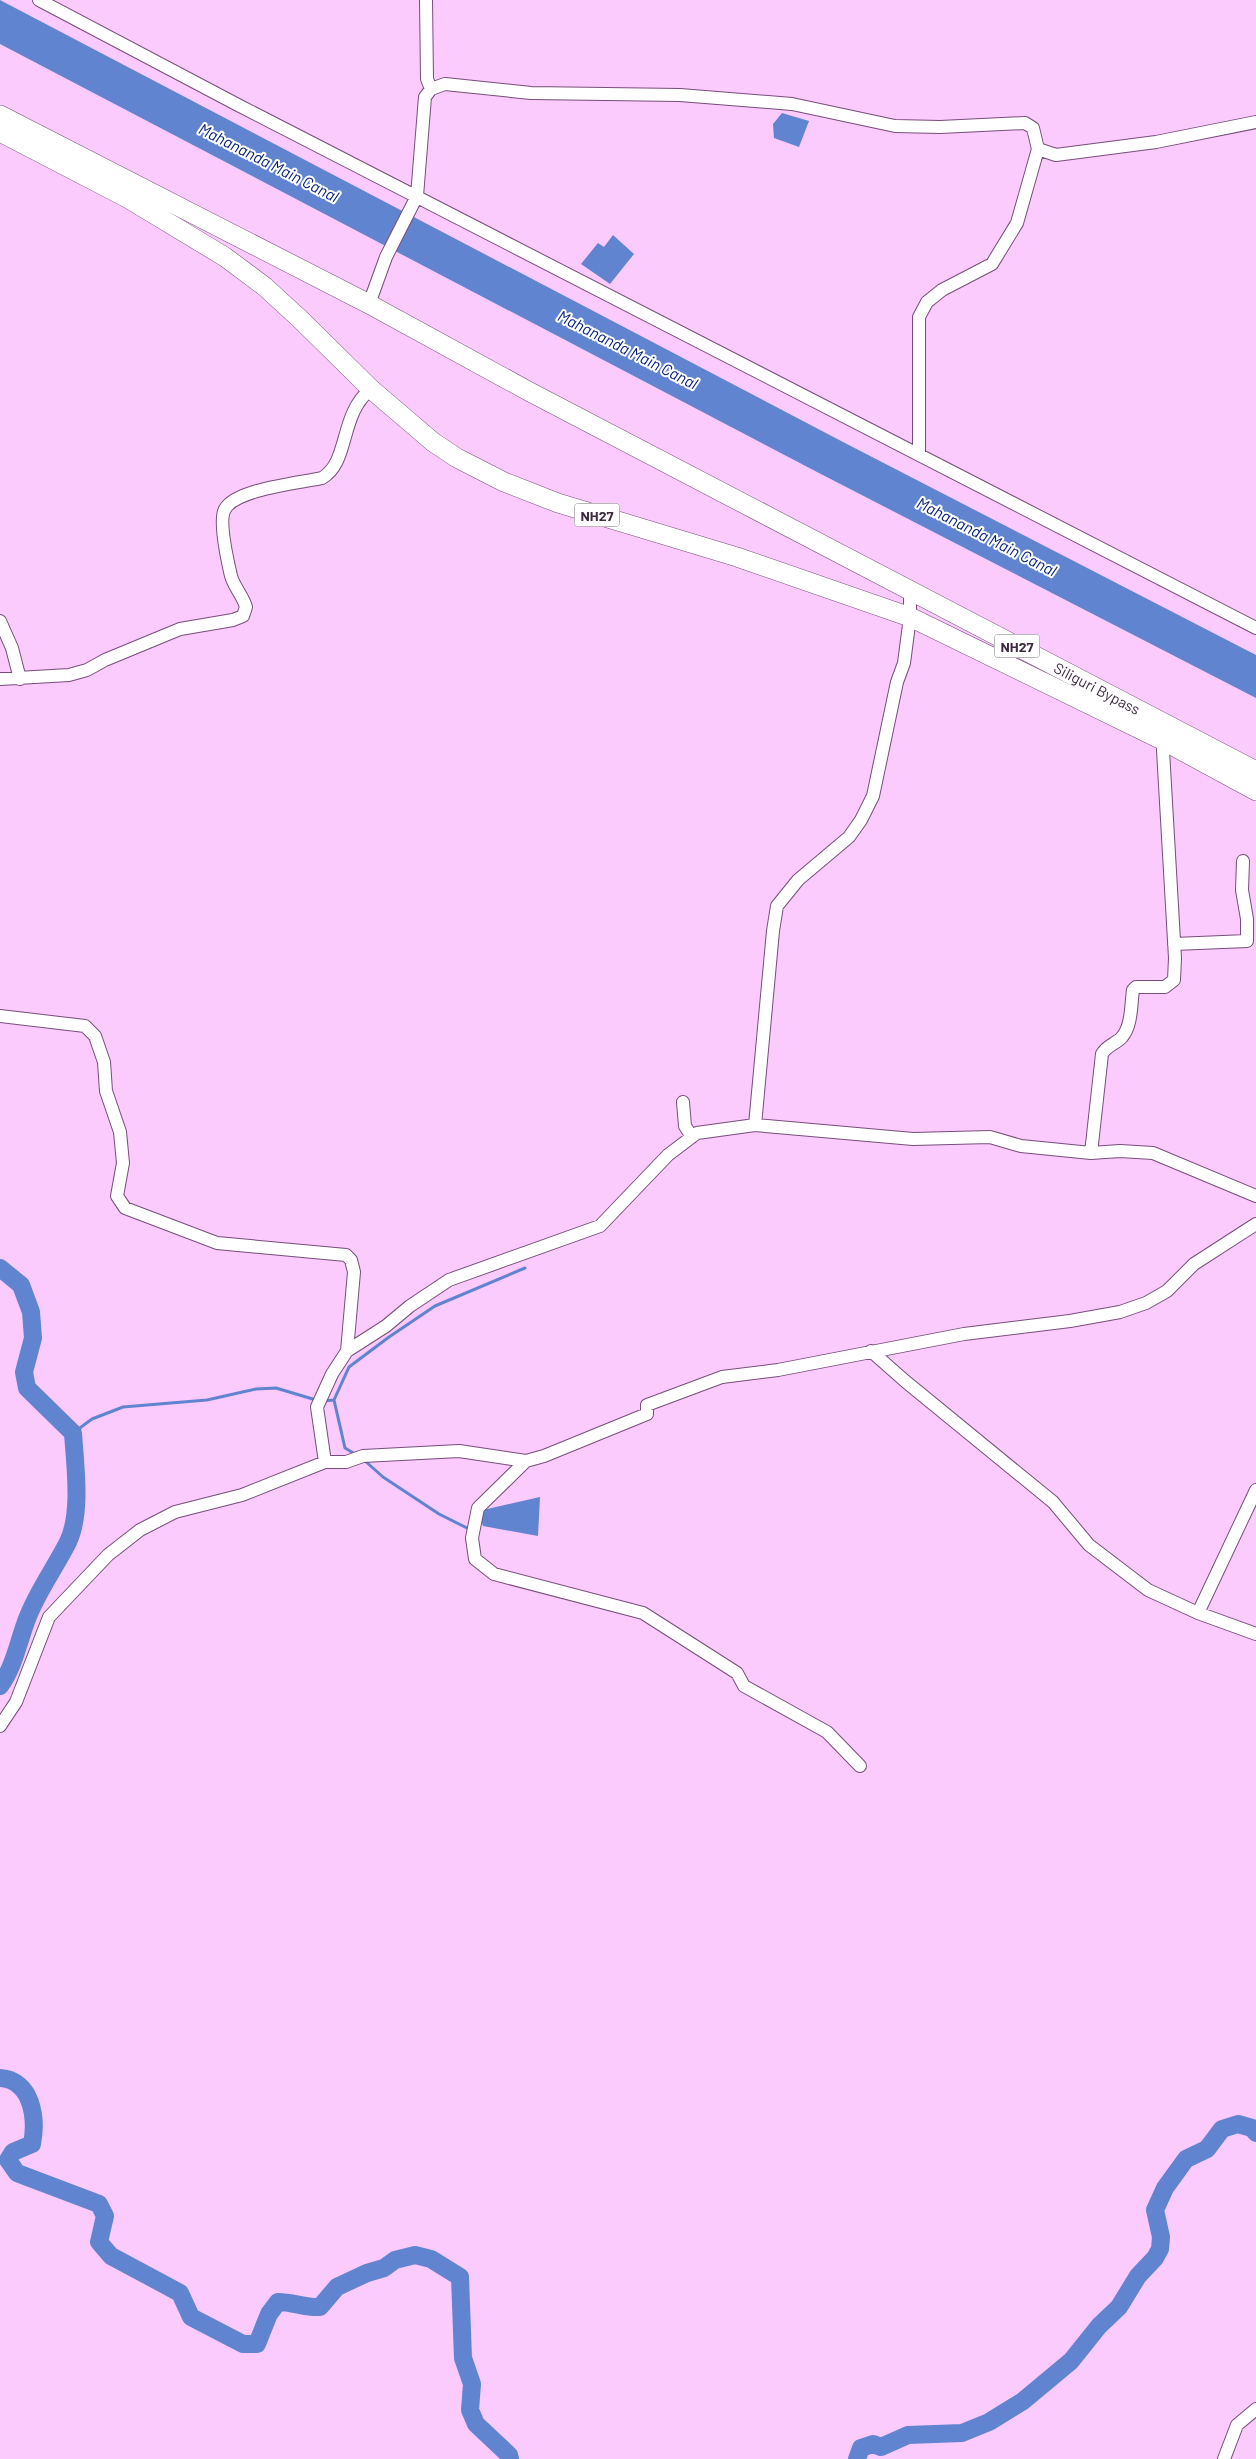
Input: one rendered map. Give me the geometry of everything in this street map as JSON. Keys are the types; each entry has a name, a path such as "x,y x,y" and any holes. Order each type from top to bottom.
{"highway":[{"name":"NH27","path":"0,115 369,304"},
{"name":"NH27","path":"0,132 129,199 225,257 264,286 371,389 433,442 457,458 504,482 558,503 736,557 910,617 1162,740 1256,791"},
{"name":"Siliguri Bypass","path":"369,304 495,374 1256,771"}],"street":[{"path":"39,0 1256,628"},
{"path":"426,0 427,79 430,89"},
{"path":"369,304 386,258 417,196 425,97 430,89 445,84 531,93 680,96 792,104 895,126 940,127 1025,123 1033,128 1038,149 1017,224 992,264 942,290 927,302 919,317 919,454"},
{"path":"1038,149 1056,155 1156,142 1256,122"},
{"path":"0,679 69,675 87,670 105,660 180,629 233,620 244,616 246,607 232,578 222,521 225,509 232,501 248,494 322,478 328,474 338,459 347,424 355,408 371,389"},
{"path":"755,1125 777,906 798,880 849,837 861,820 873,796 897,682 904,663 910,617 910,591"},
{"path":"0,621 12,648 20,679"},
{"path":"1091,1153 1102,1054 1106,1046 1122,1037 1128,1026 1133,990 1136,986 1165,988 1174,980 1174,944 1162,721"},
{"path":"1174,944 1247,940 1248,919 1242,890 1243,861"},
{"path":"0,1016 85,1026 95,1036 104,1062 106,1091 120,1132 123,1163 117,1196 125,1208 217,1243 346,1255 351,1260 354,1272 347,1350 319,1401 325,1462"},
{"path":"683,1102 686,1126 692,1137"},
{"path":"347,1350 386,1326 410,1306 449,1280 572,1238 600,1226 668,1155 697,1133 755,1125 914,1139 990,1137 1021,1146 1091,1153 1120,1151 1153,1153 1256,1196"},
{"path":"0,1726 16,1702 49,1617 108,1555 140,1530 175,1512 242,1495 325,1462 346,1462 363,1456 459,1451 526,1461 544,1456 647,1414 647,1405 722,1377 778,1370 964,1334 1070,1321 1120,1312 1146,1303 1168,1291 1194,1264 1256,1224"},
{"path":"871,1351 904,1381 1053,1502 1089,1545 1148,1590 1198,1613 1256,1634"},
{"path":"526,1461 478,1508 473,1524 472,1538 475,1559 494,1574 643,1613 737,1673 744,1686 827,1732 860,1766"},
{"path":"1198,1613 1256,1490"},
{"path":"1224,2459 1237,2425 1256,2409"}],"water":[{"name":"Mahananda Main Canal","path":"0,0 843,442 1256,655 1256,698 817,472 0,44"},
{"path":"782,113 809,121 799,147 774,138 773,124"},
{"path":"613,235 634,254 610,284 581,264 598,243 604,247"},
{"path":"540,1497 538,1536 483,1526 480,1517 483,1510"}],"waterway":[{"path":"0,1268 21,1285 31,1312 33,1338 24,1372 27,1388 73,1433 76,1473 75,1517 68,1542 31,1609 13,1662 0,1686"},
{"path":"322,1401 334,1400 349,1367 435,1306 525,1268"},
{"path":"73,1433 92,1419 123,1407 207,1400 256,1389 276,1388 316,1400"},
{"path":"334,1400 345,1448 355,1454"},
{"path":"364,1460 383,1477 439,1514 469,1529"},
{"path":"0,2078 11,2080 26,2093 33,2112 32,2144 13,2152 8,2160 17,2173 99,2204 105,2216 99,2242 111,2256 180,2293 191,2317 243,2344 257,2344 269,2314 278,2302 320,2307 337,2287 367,2273 384,2268 395,2260 415,2255 431,2259 460,2277 463,2358 472,2384 470,2410 476,2424 509,2455 510,2459"},
{"path":"857,2459 861,2448 873,2444 881,2447 908,2435 962,2433 989,2422 1023,2401 1071,2361 1099,2326 1119,2307 1138,2276 1155,2258 1160,2249 1161,2237 1155,2210 1165,2188 1186,2159 1207,2149 1222,2129 1238,2124 1252,2128 1256,2133"}]}
